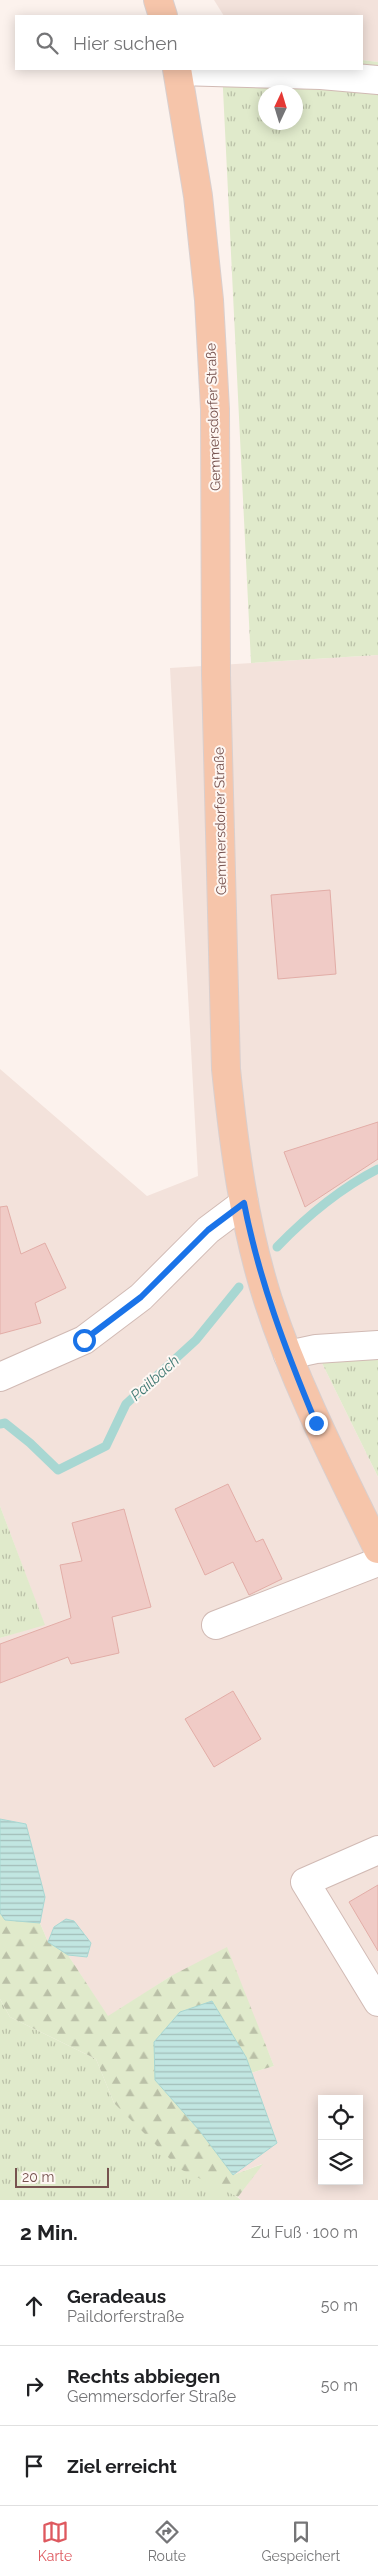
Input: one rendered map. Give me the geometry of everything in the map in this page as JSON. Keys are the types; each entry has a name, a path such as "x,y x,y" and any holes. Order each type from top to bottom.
{"main road":[{"path":"158,0 163,15"},
{"name":"Gemmersdorfer Straße","path":"177,70 198,196 212,350 215,409 216,675 226,1069 244,1203 268,1298 288,1355 316,1423 378,1549"}],"street":[{"path":"177,70 321,75 378,80"},
{"path":"0,1377 84,1340 141,1297 208,1230 244,1203"},
{"path":"288,1355 316,1349 378,1345"},
{"path":"216,1625 378,1562"},
{"path":"378,1850 305,1882 378,2002"}],"shaded area":[{"path":"214,0 378,0 378,62 363,60 363,15 223,15"},
{"path":"378,655 378,1355 320,1359 378,1477 378,2200 241,2200 238,2197 262,2164 233,2175 277,2143 251,2073 274,2066 256,2022 171,1976 108,2017 68,1955 87,1957 91,1943 74,1921 54,1927 48,1942 40,1923 45,1897 26,1824 0,1819 0,1638 44,1624 0,1506 0,1069 147,1196 198,1176 170,668"}],"green space":[{"path":"363,60 378,62 378,655 251,663 222,70 363,70"},
{"path":"378,1355 378,1477 320,1359"},
{"path":"0,1506 45,1625 0,1638"},
{"path":"0,1913 5,1920 40,1923 48,1942 68,1955 108,2016 171,1976 227,1947 274,2066 251,2073 246,2057 211,2001 155,2042 155,2080 199,2130 233,2175 263,2164 238,2197 180,2169 114,2103 96,2059 10,2017 0,1999"},
{"path":"0,1999 10,2017 96,2059 114,2103 241,2200 0,2200"}],"water":[{"path":"0,1819 26,1824 45,1897 40,1923 5,1920 0,1913"},
{"path":"66,1919 74,1921 91,1943 87,1957 68,1955 48,1942 54,1927"},
{"path":"212,2001 246,2057 277,2143 233,2175 199,2130 155,2080 154,2042 180,2012"}],"building":[{"path":"330,890 336,974 278,979 271,895"},
{"path":"378,1122 378,1159 305,1207 284,1152"},
{"path":"7,1206 21,1254 45,1243 66,1288 35,1303 41,1323 0,1334 0,1207"},
{"path":"228,1484 256,1542 263,1539 282,1579 249,1595 233,1562 205,1575 175,1509"},
{"path":"124,1509 151,1607 112,1617 119,1653 71,1664 68,1657 0,1683 0,1644 71,1618 60,1565 82,1561 72,1523"},
{"path":"233,1691 261,1739 214,1767 185,1719"},
{"path":"378,1885 378,1951 349,1902"}],"waterway":[{"name":"Pailbach","path":"277,1247 324,1204 350,1185 378,1169"},
{"name":"Pailbach","path":"0,1424 5,1423 30,1443 58,1470 106,1446 126,1404 196,1340 239,1287"}],"route":[{"path":"84,1340 141,1297 208,1230 244,1203 249,1230 268,1298 288,1355 316,1423"}]}
